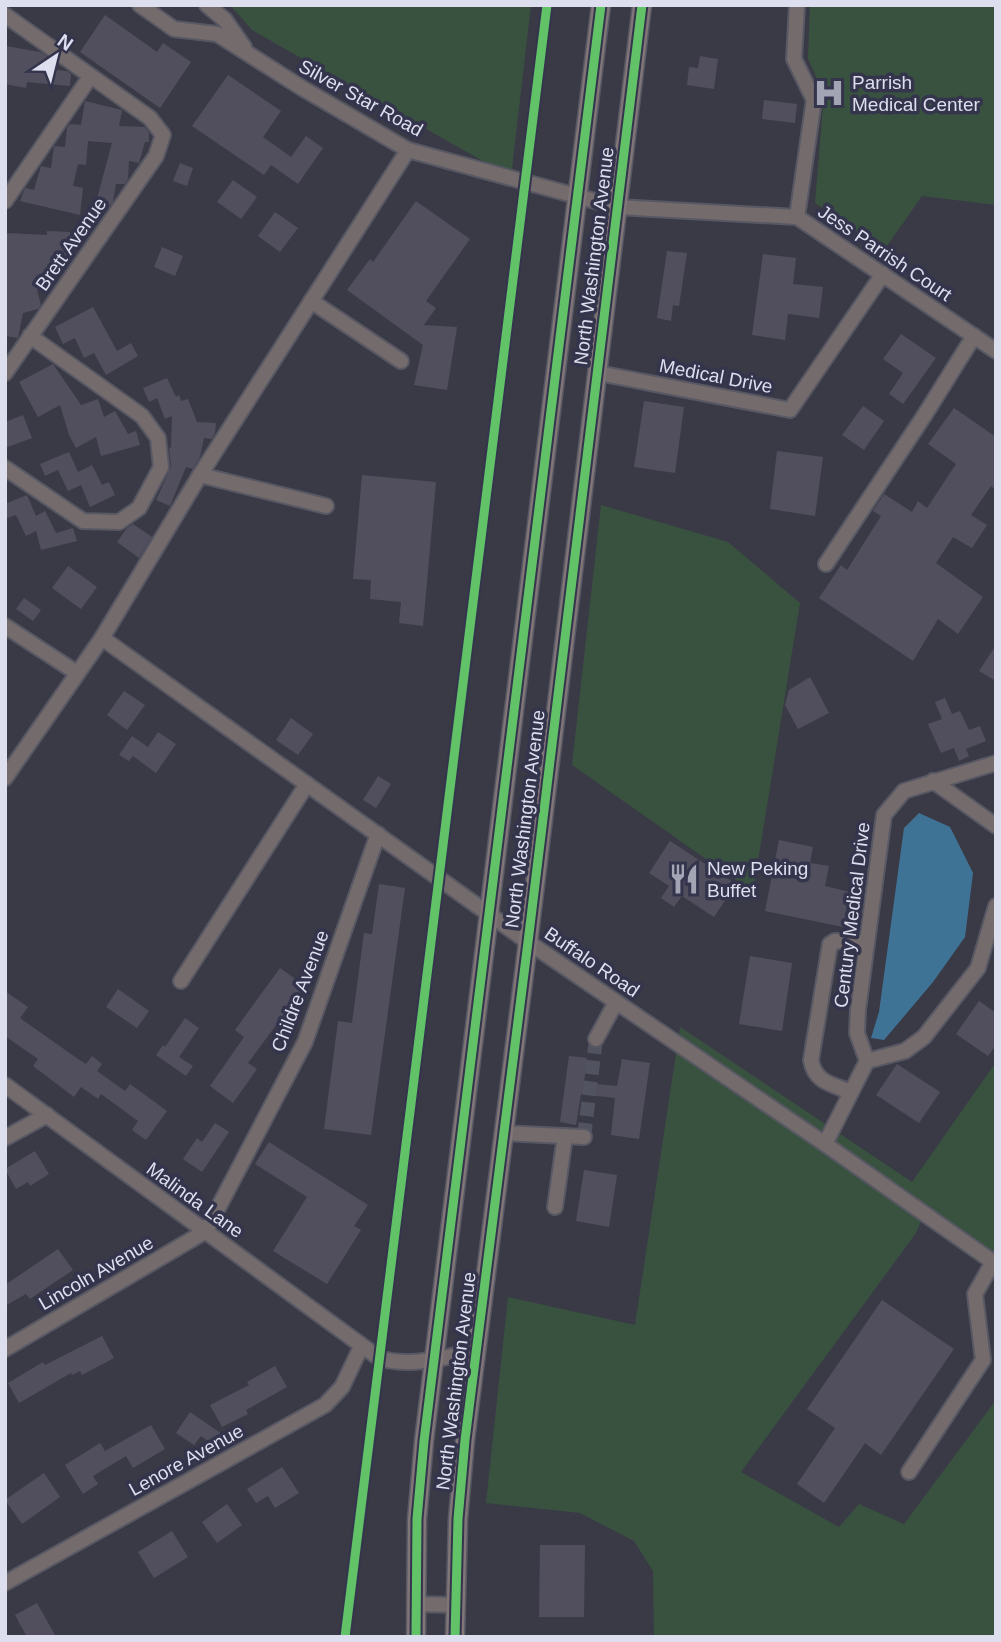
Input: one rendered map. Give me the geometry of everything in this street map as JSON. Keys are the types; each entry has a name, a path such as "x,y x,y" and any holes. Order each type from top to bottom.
{"main road":[{"name":"North Washington Avenue","path":"416,1637 420,1481 433,1360 601,5"},
{"name":"North Washington Avenue","path":"455,1637 460,1491 476,1351 642,5"},
{"path":"404,1637 415,1604"}],"street":[{"name":"Silver Star Road","path":"139,5 174,29 217,34 408,150 577,197"},
{"path":"207,5 225,20 249,54"},
{"path":"797,5 794,59 814,100 797,217"},
{"path":"5,201 90,76 8,22"},
{"name":"Brett Avenue","path":"5,373 156,156 163,135 150,118 90,76"},
{"path":"5,778 102,638 200,475 408,150"},
{"name":"Jess Parrish Court","path":"577,197 617,207 797,217 996,351"},
{"name":"Medical Drive","path":"598,373 790,410 883,274"},
{"path":"311,301 401,361"},
{"path":"5,468 83,521 119,522 139,508 161,467 158,438 142,416 30,336"},
{"path":"826,564 974,336"},
{"path":"200,475 326,506"},
{"path":"5,626 77,673"},
{"name":"Buffalo Road","path":"102,638 528,942 994,1263"},
{"name":"Century Medical Drive","path":"867,1061 857,1033 884,815 904,791 996,763"},
{"path":"933,781 996,826"},
{"path":"181,982 307,783"},
{"name":"Childre Avenue","path":"206,1231 305,1042 378,834"},
{"path":"824,1144 867,1061 905,1051 930,1030 978,968 996,906"},
{"path":"851,1092 817,1078 811,1060 830,944 835,941 867,942"},
{"path":"596,1039 616,1002"},
{"name":"Malinda Lane","path":"5,1085 379,1358 395,1363 433,1360 476,1351"},
{"path":"5,1138 47,1115"},
{"path":"505,1133 584,1138"},
{"path":"555,1208 565,1136"},
{"name":"Lincoln Avenue","path":"5,1349 206,1231"},
{"path":"909,1472 983,1360 975,1294 994,1263"},
{"name":"Lenore Avenue","path":"5,1583 325,1405 342,1387 361,1347"},
{"path":"415,1604 455,1605"}],"green space":[{"path":"230,5 531,5 511,177 252,30"},
{"path":"810,5 996,5 996,205 922,196 884,250 815,203 824,94 808,59"},
{"path":"601,505 728,542 800,603 753,892 572,765"},
{"path":"680,1027 912,1182 996,1062 996,1271 922,1219 916,1233 741,1472 839,1527 859,1504 904,1524 996,1400 996,1637 654,1637 653,1571 634,1541 580,1513 486,1503 508,1297 635,1325"}],"water":[{"path":"919,813 950,827 973,873 965,937 933,982 884,1040 871,1038 879,1012 904,828"}],"building":[{"path":"105,15 157,52 163,43 191,62 160,108 80,52"},
{"path":"6,46 40,52 47,56 44,69 67,71 71,74 70,86 27,82 26,88 5,84"},
{"path":"700,56 718,59 714,89 687,85 689,67 698,68"},
{"path":"228,75 281,111 263,137 291,157 306,136 323,148 298,184 271,165 264,175 192,126"},
{"path":"764,100 797,104 795,123 762,119"},
{"path":"85,101 122,110 119,126 145,127 149,133 149,142 145,142 139,163 129,161 128,179 125,184 116,184 113,202 107,209 95,206 112,143 88,141 86,165 78,164 73,186 83,188 80,215 20,201 25,188 34,190 41,166 51,168 54,146 65,147 70,124 81,125"},
{"path":"180,163 193,168 187,186 173,181"},
{"path":"233,180 257,197 241,219 217,202"},
{"path":"416,201 470,239 426,301 436,308 424,325 457,327 447,390 414,385 423,345 347,290 370,259 373,262"},
{"path":"275,212 298,228 280,252 258,236"},
{"path":"47,231 70,232 70,263 65,269 53,269 51,290 37,290 41,305 38,309 23,313 18,338 5,336 5,233 47,235"},
{"path":"162,247 183,256 175,276 154,267"},
{"path":"667,251 687,253 679,306 673,305 671,321 657,318"},
{"path":"763,254 796,258 793,284 823,287 819,318 788,314 785,340 752,335"},
{"path":"93,307 117,351 131,343 138,356 106,375 94,353 84,358 75,338 63,344 55,327"},
{"path":"901,334 936,358 903,404 889,394 903,373 883,359"},
{"path":"53,364 81,405 98,399 104,417 115,411 128,434 136,431 140,445 101,456 96,437 76,448 60,405 38,417 19,382"},
{"path":"167,378 176,397 179,395 181,401 188,399 197,422 216,423 212,439 204,438 200,457 193,469 186,467 170,506 156,500 171,467 169,447 171,448 172,416 165,419 157,398 149,402 143,388"},
{"path":"644,401 684,407 675,473 634,467"},
{"path":"863,406 884,421 864,450 842,435"},
{"path":"954,408 996,437 996,490 991,486 971,515 987,525 972,548 953,537 936,563 983,597 958,634 938,619 913,661 819,598 841,565 847,570 881,516 873,511 884,494 912,512 918,501 927,508 956,464 928,444"},
{"path":"23,415 32,438 5,448 5,422"},
{"path":"777,451 823,457 815,516 770,509"},
{"path":"69,452 78,472 92,465 102,485 109,482 115,495 90,507 81,485 68,491 58,470 45,476 40,464"},
{"path":"362,475 436,482 423,626 399,623 401,602 370,599 371,580 353,579"},
{"path":"27,495 36,516 45,511 56,533 73,528 77,541 41,550 36,531 26,536 16,515 5,519 5,504"},
{"path":"133,524 152,537 139,558 117,542"},
{"path":"68,566 97,587 81,609 52,588"},
{"path":"24,598 41,610 33,621 16,609"},
{"path":"996,645 996,681 979,671"},
{"path":"810,677 829,713 798,729 785,705 789,690"},
{"path":"124,691 145,705 127,730 107,715"},
{"path":"945,698 952,714 960,711 969,730 980,726 986,741 966,749 969,756 959,761 954,748 941,753 928,724 942,719 935,702"},
{"path":"291,718 313,734 298,755 276,740"},
{"path":"158,732 176,744 156,773 133,756 129,761 119,755 132,736 148,747"},
{"path":"378,776 391,784 376,808 363,800"},
{"path":"779,840 813,847 810,863 829,866 825,886 850,892 843,927 765,911"},
{"path":"670,841 736,884 714,917 682,896 674,907 661,898 669,886 649,873"},
{"path":"379,884 405,888 371,1135 324,1129 338,1021 352,1023 364,933 372,934"},
{"path":"750,956 792,963 782,1031 739,1024"},
{"path":"280,968 305,986 248,1063 257,1069 233,1103 210,1086 244,1037 235,1030"},
{"path":"118,989 149,1011 137,1028 106,1007"},
{"path":"5,991 28,1007 20,1018 86,1064 92,1056 102,1064 97,1071 125,1091 130,1084 167,1111 146,1140 132,1130 138,1121 101,1094 98,1099 81,1087 74,1097 33,1066 38,1059 5,1036"},
{"path":"979,1001 996,1013 996,1045 988,1056 956,1034"},
{"path":"185,1018 199,1028 179,1057 193,1066 186,1076 156,1055 163,1045 165,1047"},
{"path":"569,1056 587,1058 584,1083 617,1086 622,1059 650,1063 639,1139 611,1135 615,1098 581,1094 576,1125 560,1122"},
{"path":"897,1064 940,1092 919,1123 876,1095"},
{"path":"215,1123 229,1132 202,1172 183,1159 197,1138 202,1142"},
{"path":"269,1142 368,1205 354,1226 361,1230 327,1284 273,1251 307,1197 255,1164"},
{"path":"35,1151 49,1174 30,1186 28,1182 16,1189 5,1169"},
{"path":"584,1170 617,1175 609,1227 576,1221"},
{"path":"58,1249 73,1270 30,1299 26,1294 5,1306 5,1285"},
{"path":"882,1300 954,1349 881,1455 865,1443 824,1503 797,1484 835,1428 807,1409"},
{"path":"102,1336 114,1358 82,1375 80,1371 72,1375 71,1373 19,1403 8,1383 43,1362 45,1365"},
{"path":"275,1366 287,1387 246,1410 248,1414 222,1427 210,1405 249,1385 247,1382"},
{"path":"190,1412 222,1434 215,1446 201,1436 194,1445 176,1433"},
{"path":"151,1425 165,1449 133,1468 126,1456 93,1476 98,1484 83,1494 65,1465 100,1443 105,1451"},
{"path":"282,1467 299,1493 275,1508 268,1496 256,1503 247,1489"},
{"path":"44,1473 60,1497 22,1524 5,1500"},
{"path":"227,1504 242,1525 217,1543 202,1522"},
{"path":"172,1531 188,1557 154,1578 138,1552"},
{"path":"540,1545 585,1545 584,1617 539,1617"},
{"path":"37,1603 56,1637 27,1637 15,1615"}],"tunnel":[{"path":"584,1137 596,1039"}],"cycle path":[{"path":"345,1637 547,5"},
{"path":"416,1637 417,1519 424,1441 601,5"},
{"path":"455,1637 458,1519 465,1440 642,5"}],"place":[{"name":"Parrish Medical Center","path":"829,93"},
{"name":"New Peking Buffet","path":"684,879"}]}
